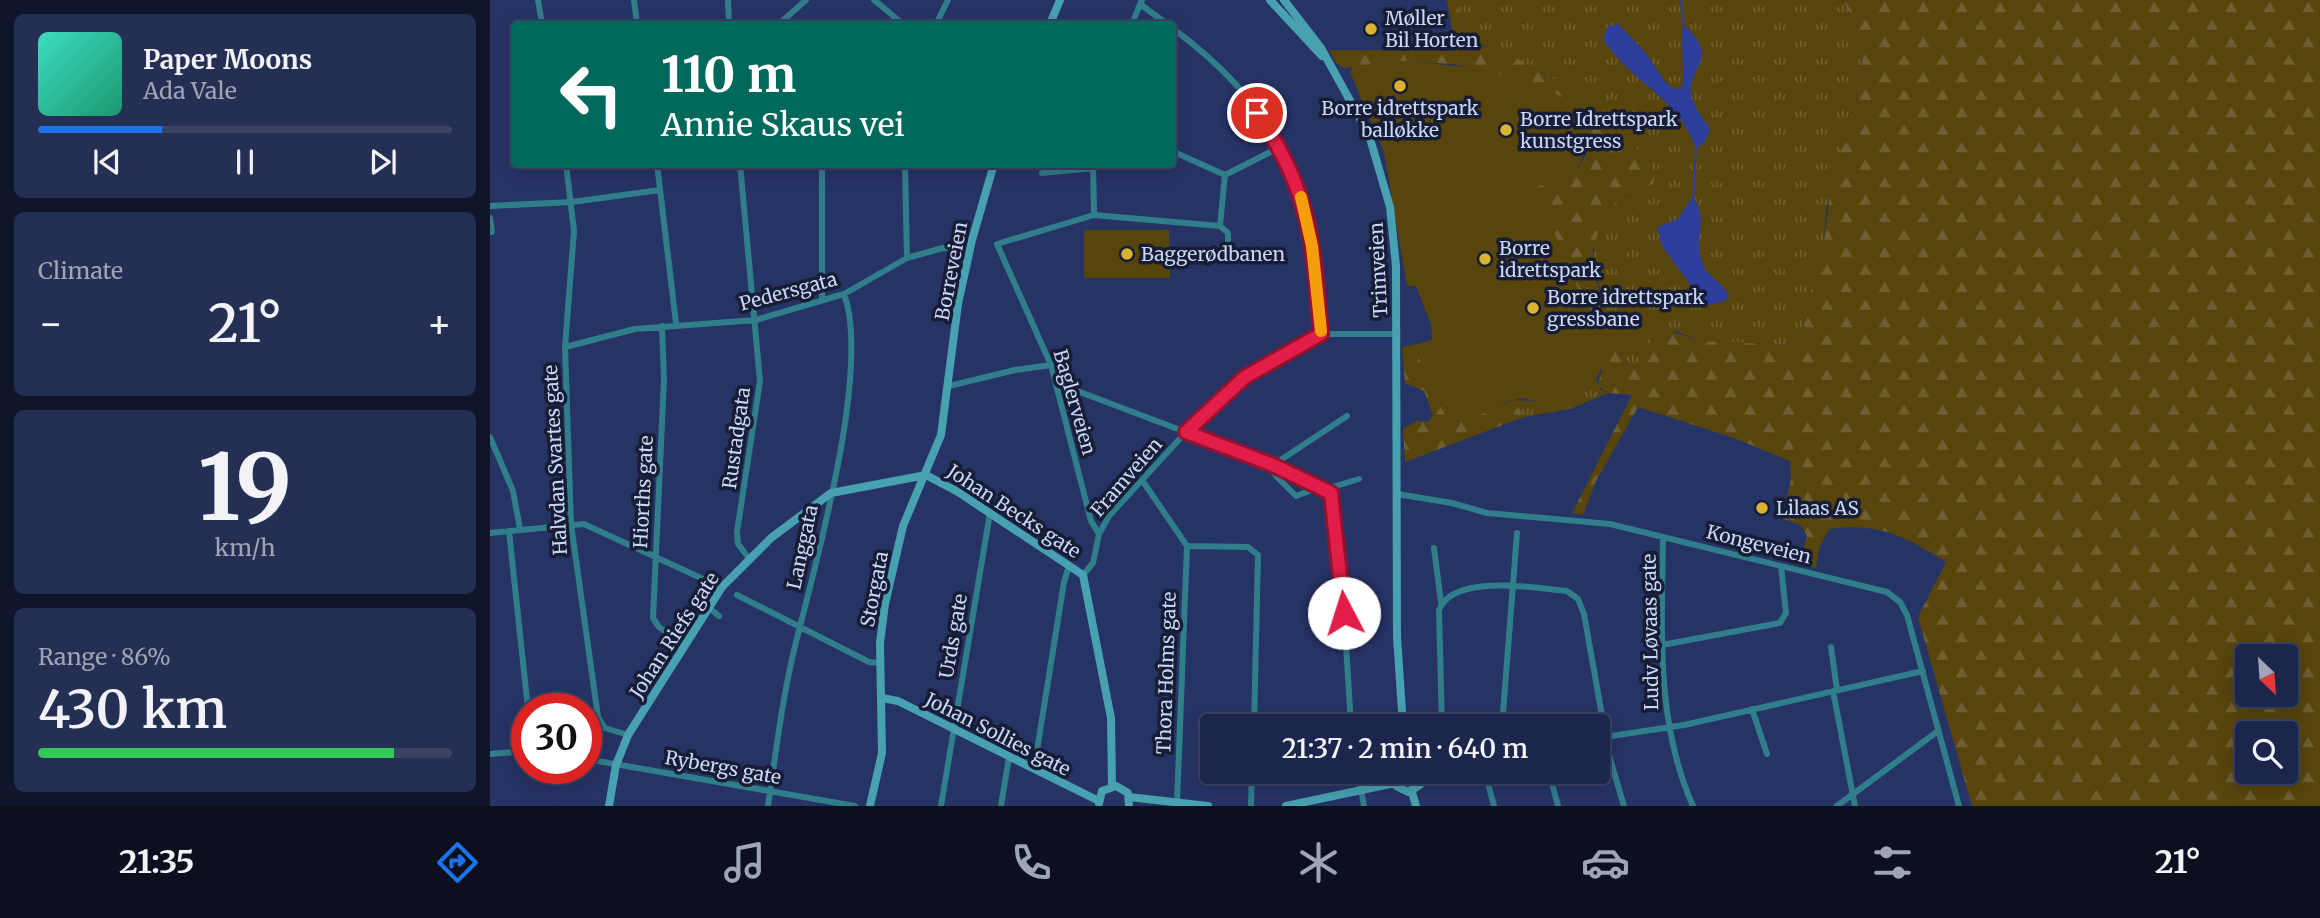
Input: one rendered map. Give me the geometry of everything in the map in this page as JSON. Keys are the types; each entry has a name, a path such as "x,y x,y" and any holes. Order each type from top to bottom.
{"main road":[{"path":"1051,21 1060,0"},
{"name":"Trimveien","path":"1284,0 1312,34 1363,121 1384,180 1394,236 1397,637 1402,714"},
{"name":"Trimveien","path":"1273,1 1326,60"},
{"name":"Borreveien","path":"949,386 955,328 970,249 992,168"},
{"name":"Storgata","path":"870,806 882,753 881,625 906,517 941,435 949,386"},
{"name":"Johan Riefs gate","path":"609,806 616,765 628,735 708,607 748,557 831,493 926,475"},
{"name":"Johan Becks gate","path":"926,475 990,513 1083,575"},
{"path":"1083,575 1111,718 1112,786"},
{"name":"Johan Sollies gate","path":"882,698 898,701 1099,803"},
{"path":"1286,806 1390,784"},
{"path":"1396,784 1401,791 1412,792 1419,784"},
{"path":"1099,803 1102,791 1112,786 1122,788 1129,801 1208,806"},
{"path":"1412,792 1416,806"}],"street":[{"path":"538,0 542,21"},
{"path":"634,0 637,21"},
{"path":"728,0 729,21"},
{"path":"782,21 806,0"},
{"path":"874,0 899,21"},
{"path":"938,21 948,0"},
{"path":"1133,21 1141,2 1163,21"},
{"path":"1176,31 1220,68 1246,96 1292,169 1307,220 1321,334"},
{"path":"1226,175 1280,147"},
{"path":"1176,153 1226,175"},
{"name":"Halvdan Svartes gate","path":"567,168 572,202 574,268 565,347 571,524 598,717 606,728 628,735"},
{"path":"657,168 676,323"},
{"name":"Rustadgata","path":"740,168 756,320 759,400 737,541 748,557"},
{"path":"821,168 822,300"},
{"path":"905,168 907,258"},
{"path":"1042,173 1078,168"},
{"path":"1093,168 1094,215 1220,226 1228,233 1228,248"},
{"path":"1220,226 1226,175"},
{"path":"490,206 572,202 660,190"},
{"name":"Baglerveien","path":"1094,215 997,244 1051,365 1091,522 1098,534"},
{"path":"490,218 492,232"},
{"name":"Pedersgata","path":"565,347 635,328 676,323 756,320 844,294 907,258 943,248 970,249"},
{"name":"Langgata","path":"768,806 800,627 831,493 852,378 844,294"},
{"name":"Hiorths gate","path":"662,326 664,379 653,618 659,627 685,644"},
{"name":"Framveien","path":"1083,575 1093,562 1098,534 1109,516 1186,432 1245,377 1321,334 1396,334"},
{"path":"949,386 1015,370 1051,365"},
{"path":"1057,388 1072,389 1186,432 1271,465 1331,493 1335,514 1350,714"},
{"path":"1271,465 1347,416"},
{"path":"490,436 513,491 520,529"},
{"path":"1271,465 1276,476 1296,496 1359,479"},
{"path":"1142,481 1187,546 1252,548 1260,563 1254,714"},
{"name":"Kongeveien","path":"1397,494 1452,503 1486,513 1605,523 1877,589 1894,597 1908,615 1959,806"},
{"name":"Urds gate","path":"941,806 990,513"},
{"path":"490,533 584,524 715,584"},
{"path":"509,531 526,693"},
{"path":"1503,714 1517,533"},
{"name":"Ludv Løvaas gate","path":"1663,537 1662,645 1669,726 1675,755 1693,806"},
{"name":"Thora Holms gate","path":"1177,803 1187,546"},
{"path":"1434,548 1441,602 1438,610 1442,714"},
{"path":"1034,769 1064,582 1069,566"},
{"path":"1662,645 1780,623 1786,613 1782,566"},
{"path":"1441,602 1464,587 1567,591 1578,599 1584,614 1599,714"},
{"path":"737,595 869,662 880,663"},
{"path":"708,607 719,615"},
{"path":"1831,647 1835,690 1855,806"},
{"path":"1610,736 1752,709 1923,671"},
{"path":"1752,709 1768,754"},
{"path":"1837,806 1938,731"},
{"path":"490,754 511,752"},
{"path":"1001,806 1009,757"},
{"path":"1610,762 1624,806"},
{"name":"Rybergs gate","path":"602,763 855,806"},
{"path":"1251,806 1252,784"},
{"path":"1360,784 1364,806"},
{"path":"1488,784 1494,806"},
{"path":"1552,784 1558,806"}],"green space":[{"path":"1447,0 1455,0 1469,38 1514,57 1573,92 1630,140 1655,176 1653,184 1609,206 1602,218 1593,250 1596,280 1625,359 1631,367 1637,366 1653,338 1663,329 1702,341 1792,345 1804,336 1810,295 1824,244 1832,176 1856,102 1862,64 1858,29 1843,0 2320,0 2320,806 1972,806 1918,617 1946,562 1918,545 1891,534 1847,527 1829,529 1819,548 1816,568 1799,564 1807,536 1801,525 1783,519 1791,478 1790,461 1734,438 1638,407 1596,481 1583,515 1572,513 1632,395 1608,393 1597,385 1602,371 1537,193 1537,186 1572,177 1586,155 1535,85 1453,64 1404,61 1344,68 1336,63 1329,50 1456,51"},
{"path":"1455,0 1843,0 1858,29 1862,63 1856,102 1826,210 1824,244 1810,295 1804,336 1792,345 1702,341 1675,331 1653,338 1637,366 1631,367 1625,359 1598,283 1594,241 1598,223 1608,207 1633,195 1586,103 1544,73 1469,38"},
{"name":"Borre idrettspark","path":"1404,61 1475,69 1531,83 1555,93 1574,106 1585,121 1587,143 1583,158 1572,177 1538,186 1537,193 1605,351 1604,361 1596,379 1573,400 1553,405 1516,399 1466,421 1449,423 1421,366 1417,344 1432,340 1431,324 1416,286 1407,286 1384,152 1350,72 1353,66"},
{"name":"Baggerødbanen","path":"1084,230 1169,230 1170,278 1084,278"},
{"path":"1417,344 1421,366 1494,408 1514,400 1524,417 1405,462 1403,429 1417,421 1428,422 1433,415 1424,391 1405,383 1402,347"},
{"path":"1596,380 1600,389 1608,393 1570,409 1524,417 1514,400 1563,403"}],"shaded area":[{"path":"1618,24 1645,52 1666,83 1674,89 1682,88 1683,24 1695,37 1702,55 1693,78 1692,99 1710,129 1705,142 1696,149 1678,116 1614,54 1603,39 1608,26"},
{"path":"1693,196 1700,214 1699,246 1703,265 1725,289 1729,299 1711,305 1703,302 1662,246 1657,227 1678,219"}],"waterway":[{"path":"1681,0 1683,24"},
{"path":"1693,196 1696,149"}],"slow traffic":[{"path":"1301,197 1317,279 1321,331"}],"place":[{"name":"Møller Bil Horten","path":"1371,29"},
{"name":"Borre idrettspark balløkke","path":"1400,86"},
{"name":"Borre Idrettspark kunstgress","path":"1506,130"},
{"name":"Baggerødbanen","path":"1127,254"},
{"name":"Borre idrettspark","path":"1485,259"},
{"name":"Borre idrettspark gressbane","path":"1533,308"},
{"name":"Lilaas AS","path":"1762,508"}],"route":[{"path":"1257,113 1292,169 1302,200 1317,279 1321,334 1245,377 1186,432 1273,465 1331,493 1344,613"}]}
